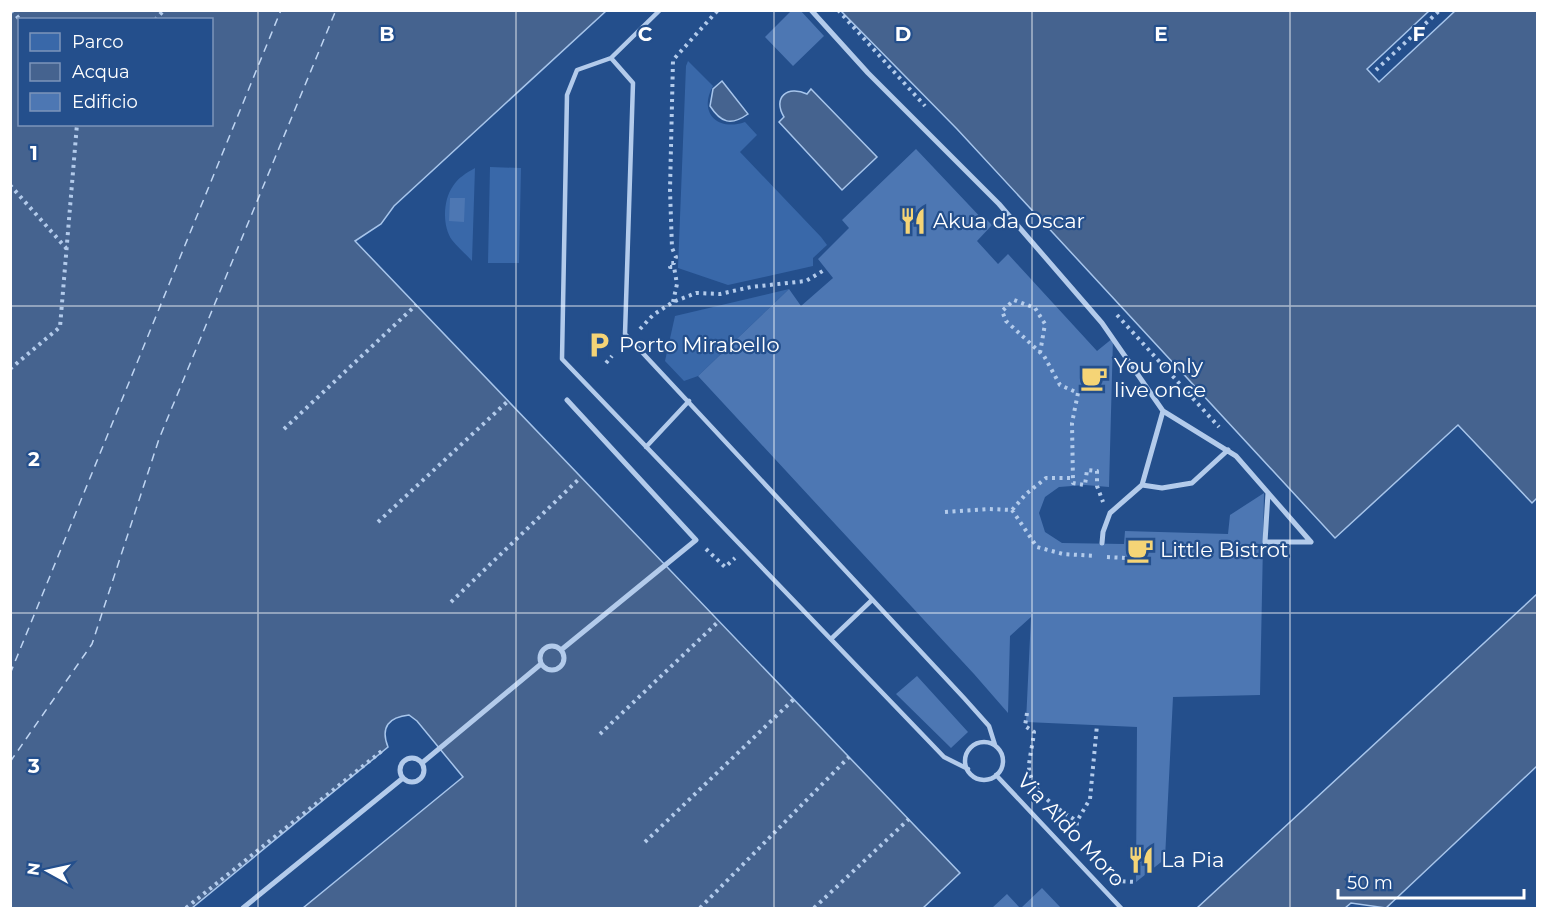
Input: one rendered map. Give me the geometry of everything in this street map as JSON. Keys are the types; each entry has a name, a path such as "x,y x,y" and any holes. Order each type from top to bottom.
{"street":[{"path":"811,10 868,73 999,204 1102,323 1163,411 1236,456 1311,542 1265,542 1268,493"},
{"path":"561,650 696,540 567,400"},
{"path":"1102,543 1103,532 1110,513 1142,485 1163,411"},
{"path":"1142,485 1162,488 1192,483 1228,450"},
{"path":"552,645 561,650 563,662 557,669 549,669 542,664 539,656 544,648 552,645"},
{"path":"422,762 542,664"},
{"path":"412,758 422,762 424,770 421,778 414,782 403,778 400,770 404,762 412,758"},
{"path":"243,909 403,778"}],"lane":[{"path":"611,58 633,83 625,334 989,726 995,745 1003,755 1002,767 996,775 988,779 981,779 968,769 944,757 562,359 567,95 577,70 611,58 660,10"},
{"path":"646,447 689,401"},
{"path":"831,639 872,600"},
{"path":"968,769 966,758 971,747 982,742 995,745"},
{"name":"Via Aldo Moro","path":"996,775 1120,909"}],"path":[{"path":"673,302 677,284 674,267 670,267 670,263 674,263 676,257 672,248 670,190 673,60 718,10"},
{"path":"1376,70 1440,10"},
{"path":"10,369 60,327 77,126"},
{"path":"10,185 67,249"},
{"path":"638,332 653,315 673,302 696,293 720,294 751,287 806,281 826,269"},
{"path":"1040,353 1045,324 1035,308 1014,300 1002,311 1006,321 1040,353 1060,385 1078,393 1072,423 1073,483 1085,485 1087,470 1097,471 1096,486"},
{"path":"284,429 416,305"},
{"path":"606,363 612,356"},
{"path":"378,522 508,401"},
{"path":"451,602 581,477"},
{"path":"1012,510 1026,494 1046,478 1073,478"},
{"path":"945,512 1012,510"},
{"path":"1012,510 1037,547 1063,555 1089,556"},
{"path":"696,540 725,567 745,550"},
{"path":"1115,557 1144,559"},
{"path":"600,734 719,621"},
{"path":"645,842 794,699"},
{"path":"1027,713 1025,726 1034,732 1029,767 1036,788 1063,813 1077,821"},
{"path":"1083,844 1076,836 1077,821 1090,799 1097,725"},
{"path":"186,909 383,750"},
{"path":"700,909 849,757"},
{"path":"814,909 909,819"},
{"path":"1110,875 1116,881 1136,882"}],"green space":[{"path":"688,61 713,86 708,104 713,118 726,124 745,122 757,135 740,152 827,245 813,258 813,266 728,285 678,268"},
{"path":"490,167 521,168 519,263 488,263"},
{"path":"475,168 472,261 452,240 447,228 445,213 447,198 453,186 462,176"},
{"path":"789,289 698,376 684,381 665,361 675,316"}],"water":[{"path":"10,11 606,11 394,206 381,224 355,241 960,873 923,908 303,908 463,777 417,721 409,715 396,718 388,724 385,734 388,747 192,908 11,908"},
{"path":"841,11 1429,11 1367,69 1379,82 1455,11 1537,11 1537,498 1532,503 1458,425 1335,538 957,129"},
{"path":"722,81 748,114 742,118 727,121 718,116 710,106 713,89"},
{"path":"811,89 877,157 842,190 779,122 784,117 780,104 784,95 794,91 807,94"},
{"path":"1537,594 1537,766 1386,908 1351,903 1345,908 1197,908"}],"building":[{"path":"792,10 800,10 824,36 793,66 765,37"},
{"path":"916,149 985,222 987,220 992,225 977,241 998,264 1008,254 1097,351 1113,338 1109,487 1085,485 1059,487 1045,497 1039,513 1045,532 1062,543 1124,544 1125,531 1228,534 1230,515 1264,493 1260,695 1173,697 1165,859 1136,882 1137,727 1026,722 1031,617 1010,636 1008,713 698,376 789,289 801,306 833,278 818,259 849,228 842,220"},
{"path":"450,198 465,198 464,222 449,221"},
{"path":"917,676 968,732 951,748 896,694"},
{"path":"1042,888 1061,908 1021,908"},
{"path":"1007,894 1020,908 992,908"}],"ferry route":[{"path":"10,674 281,10"},
{"path":"10,762 92,644 159,439 336,10"}],"place":[{"name":"Akua da Oscar","path":"913,221"},
{"name":"Porto Mirabello","path":"599,345"},
{"name":"You only live once","path":"1094,378"},
{"name":"Little Bistrot","path":"1140,550"},
{"name":"La Pia","path":"1141,860"}]}
